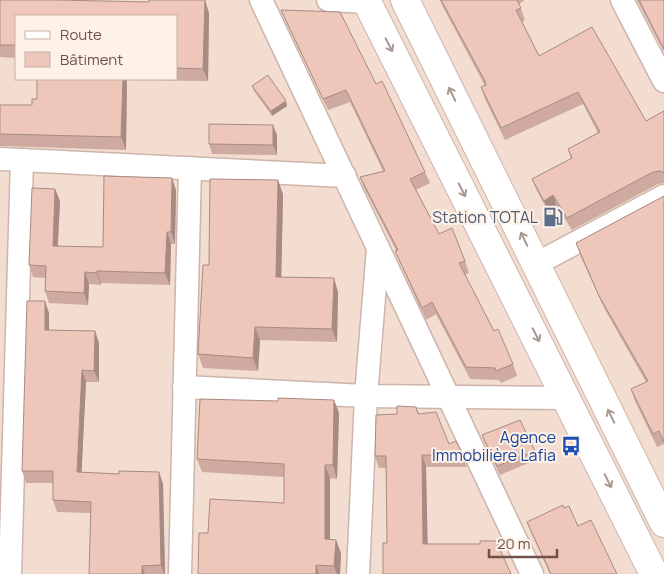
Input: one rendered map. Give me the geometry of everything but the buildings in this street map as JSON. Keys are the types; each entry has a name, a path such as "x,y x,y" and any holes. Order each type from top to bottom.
{"main road":[{"path":"405,0 664,523"},
{"path":"367,1 654,574"}],"street":[{"path":"261,0 532,574"},
{"path":"328,0 367,1"},
{"path":"622,0 664,81"},
{"path":"10,574 11,159 345,176"},
{"path":"180,574 190,168"},
{"path":"536,264 664,196"},
{"path":"358,574 366,396 378,247"},
{"path":"184,387 366,396 567,398"}],"shaded area":[{"path":"0,0 664,0 664,574 0,574"}],"place":[{"name":"Station TOTAL","path":"553,217"},
{"name":"Agence Immobilière Lafia","path":"571,446"}]}
